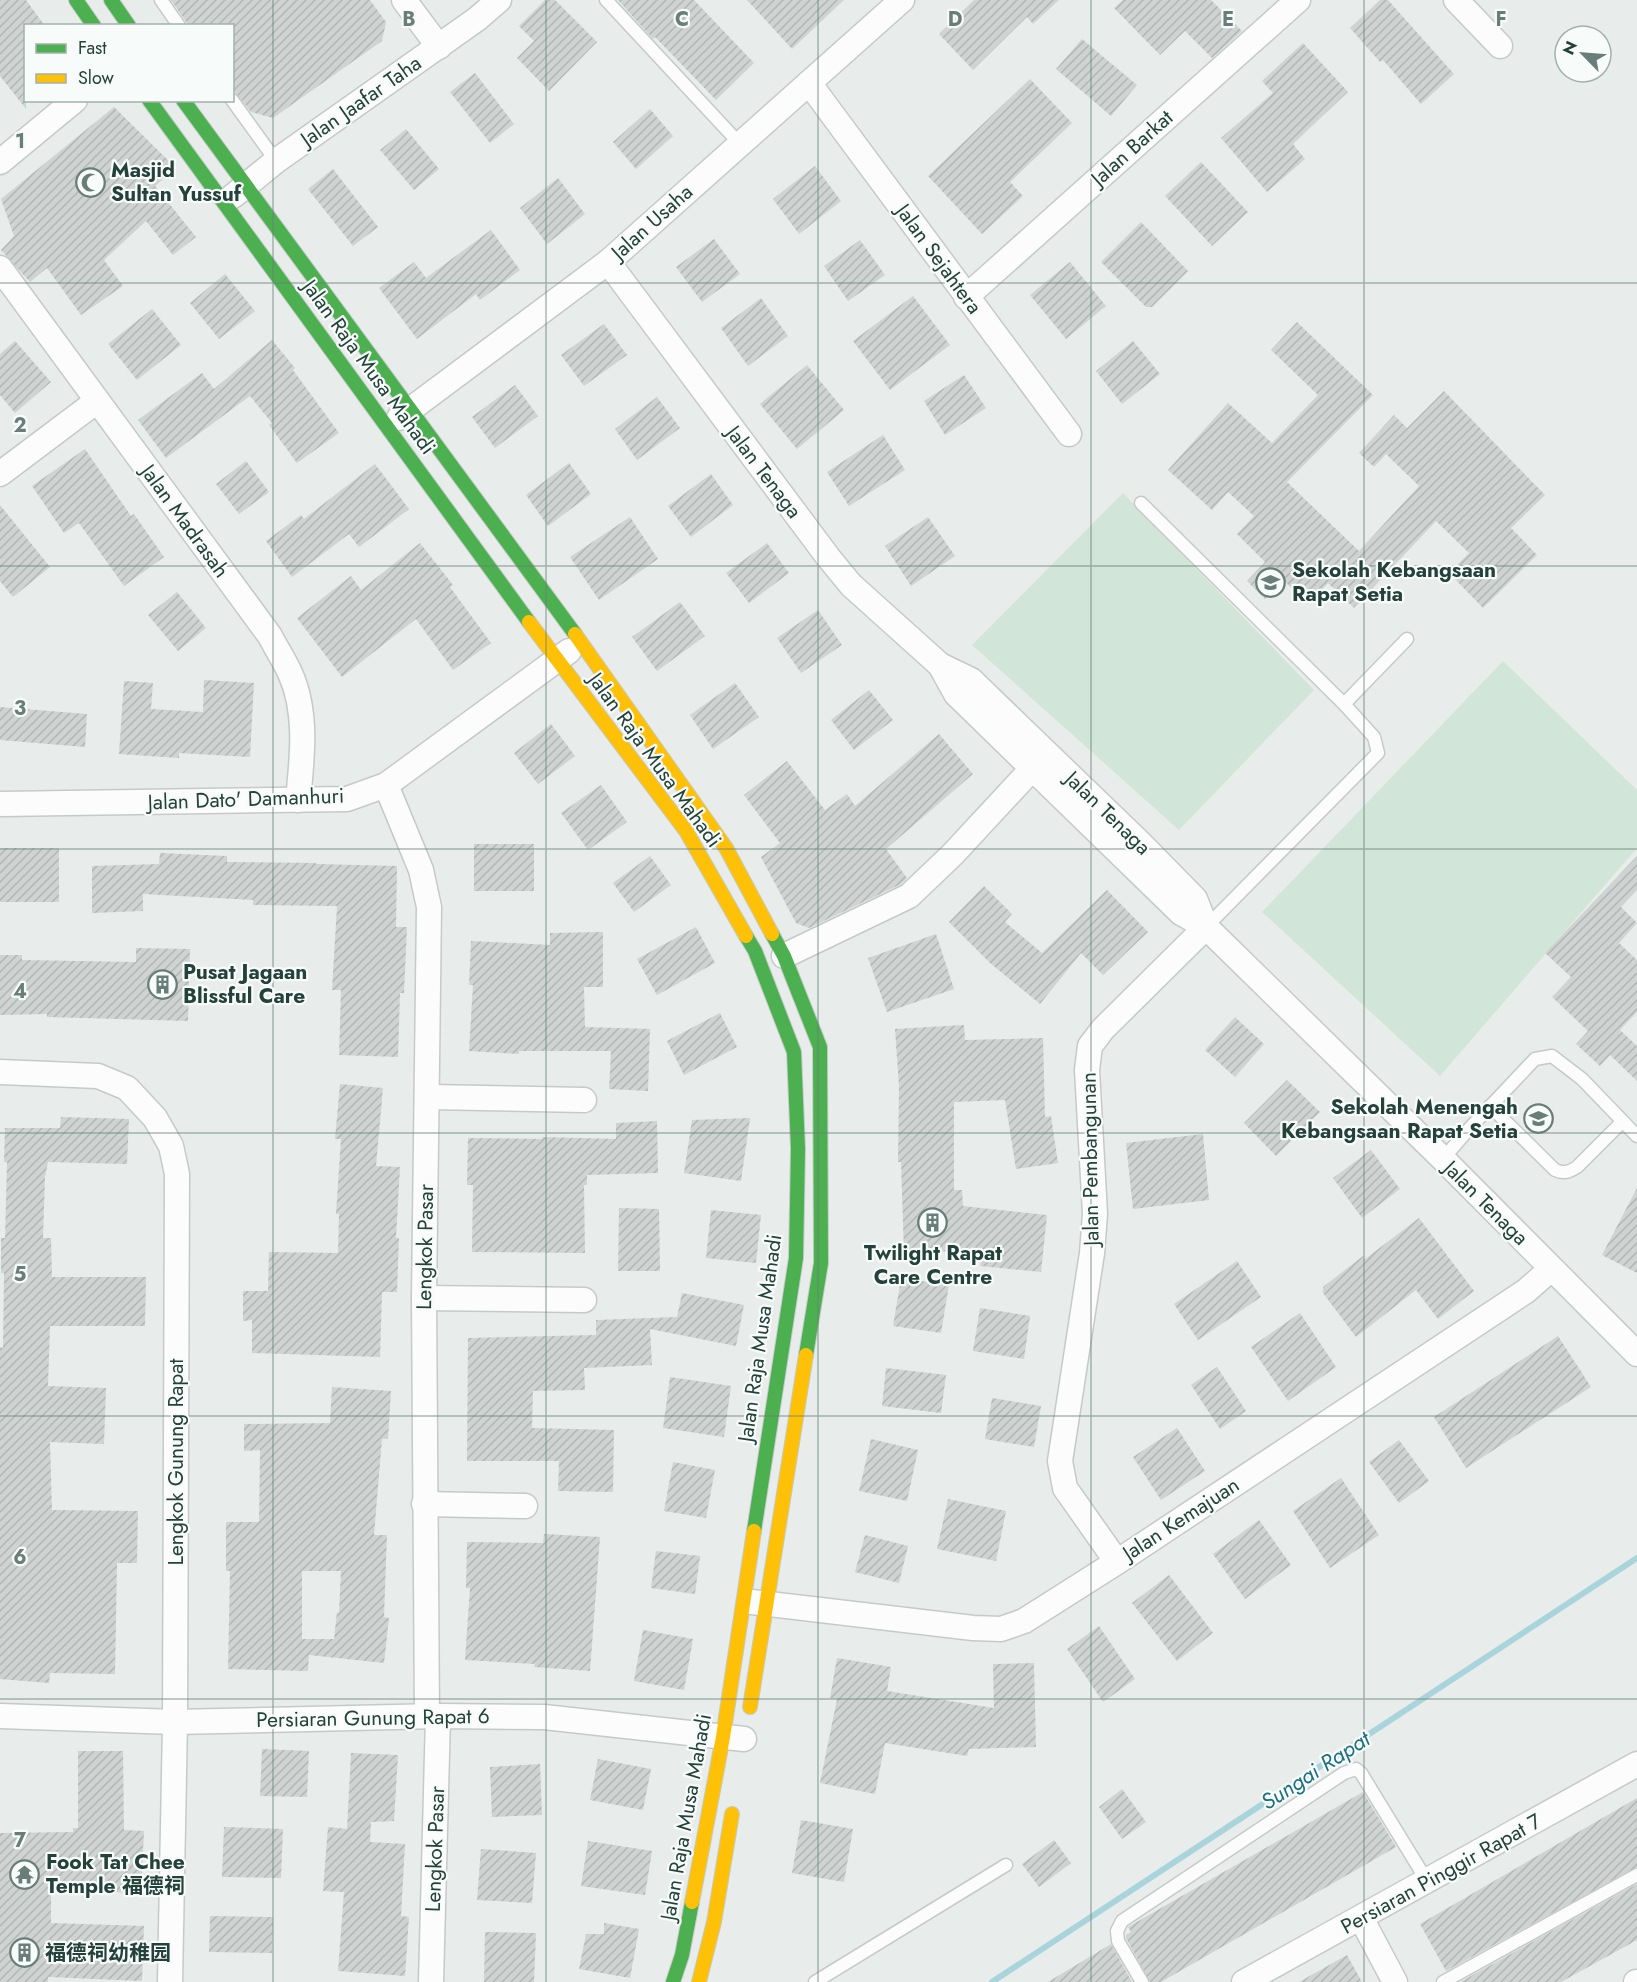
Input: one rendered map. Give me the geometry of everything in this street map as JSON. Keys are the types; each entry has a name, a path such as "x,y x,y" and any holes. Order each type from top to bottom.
{"main road":[{"path":"76,0 93,24"},
{"path":"111,0 128,24"},
{"name":"Jalan Raja Musa Mahadi","path":"150,102 557,660 686,831 755,951 794,1052 798,1149 796,1258 743,1602 741,1734"},
{"name":"Jalan Raja Musa Mahadi","path":"184,102 580,642 726,848 784,956 820,1047 821,1263 767,1603 741,1734 673,1982"},
{"path":"699,1982 714,1922 735,1796"}],"street":[{"path":"404,0 439,47"},
{"name":"Jalan Jaafar Taha","path":"224,203 276,161 439,47 499,0"},
{"name":"Jalan Usaha","path":"388,427 608,262 902,0"},
{"name":"Jalan Barkat","path":"966,297 1298,0"},
{"path":"1456,0 1500,46"},
{"name":"Jalan Sejahtera","path":"809,83 1069,435"},
{"path":"0,162 73,102"},
{"name":"Jalan Tenaga","path":"608,262 845,579 940,665 970,680 998,721 1039,761 1132,850 1195,899 1206,927 1637,1354"},
{"name":"Jalan Madrasah","path":"0,268 270,636 291,674 300,708 302,740 298,801"},
{"path":"0,474 98,401"},
{"name":"Jalan Dato' Damanhuri","path":"0,804 347,799 386,785 580,642"},
{"path":"784,956 909,896 953,854 1039,761"},
{"name":"Lengkok Pasar","path":"386,785 421,870 429,907 424,1504 433,1716 431,1982"},
{"name":"Jalan Pembangunan","path":"1117,1562 1065,1488 1060,1461 1092,1253 1095,1214 1087,1070 1090,1047 1103,1029 1206,927"},
{"name":"Lengkok Gunung Rapat","path":"0,1072 98,1076 128,1088 155,1118 171,1146 177,1174 175,1722 170,1982"},
{"path":"428,1097 584,1100"},
{"name":"Jalan Kemajuan","path":"743,1602 973,1628 1001,1629 1024,1621 1526,1291 1551,1269"},
{"path":"424,1298 584,1300"},
{"path":"424,1504 525,1506"},
{"name":"Persiaran Gunung Rapat 6","path":"0,1716 175,1722 433,1716 544,1717 741,1734"},
{"name":"Persiaran Pinggir Rapat 7","path":"1244,1982 1637,1764"},
{"path":"1361,1918 1395,1982"}],"lane":[{"path":"161,0 178,24"},
{"path":"606,0 739,143"},
{"path":"233,102 276,161"},
{"path":"1141,503 1344,704 1374,737 1378,753 1206,927"},
{"path":"1344,704 1407,639"},
{"path":"1443,1160 1535,1059 1552,1056 1582,1079 1637,1136"},
{"path":"1490,1106 1555,1170 1562,1173 1570,1172 1577,1167 1622,1122"},
{"path":"1142,1982 1118,1941 1117,1931 1122,1921 1344,1773 1356,1769 1361,1773 1427,1881"},
{"path":"815,1982 1006,1865"},
{"path":"1443,1982 1637,1875"}],"green space":[{"path":"1123,493 1314,690 1179,830 972,645"},
{"path":"1503,661 1637,790 1637,848 1440,1076 1262,912"}],"building":[{"path":"0,0 26,0 44,24 24,24 24,102 26,102 26,109 0,76"},
{"path":"171,0 370,0 386,22 382,41 273,118 251,112 234,91 234,24 188,24"},
{"path":"545,0 555,0 597,42 549,91 517,58 534,41 519,26"},
{"path":"618,0 694,0 754,63 716,100 655,37 653,39"},
{"path":"747,0 844,0 792,49"},
{"path":"974,0 1059,0 1033,24 1027,17 973,70 939,34"},
{"path":"1123,0 1211,0 1242,31 1212,58 1185,31 1160,55 1114,8"},
{"path":"1380,0 1388,0 1454,74 1421,104 1383,60 1380,62 1350,28"},
{"path":"1082,39 1137,85 1111,116 1056,69"},
{"path":"1303,43 1348,92 1293,144 1305,159 1267,192 1221,138 1273,93 1262,81"},
{"path":"475,73 514,124 490,143 450,92"},
{"path":"1030,79 1072,123 1010,182 1023,196 982,234 928,176"},
{"name":"Masjid Sultan Yussuf","path":"114,107 175,167 155,186 196,237 173,255 146,221 104,260 123,286 81,315 47,268 30,282 1,250 14,236 1,199"},
{"path":"650,109 673,136 636,169 613,142"},
{"path":"406,129 439,169 414,190 380,150"},
{"path":"1201,162 1248,212 1212,246 1165,196"},
{"path":"815,166 841,201 799,234 773,199"},
{"path":"333,169 378,227 353,246 308,189"},
{"path":"558,178 585,214 547,244 520,208"},
{"path":"1141,222 1188,271 1152,307 1146,307 1101,262"},
{"path":"491,230 520,270 480,300 476,294 417,339 379,288 414,262 426,278"},
{"path":"714,239 740,274 702,302 676,267"},
{"path":"860,240 885,275 848,301 824,266"},
{"path":"1070,262 1106,306 1066,339 1030,295"},
{"path":"225,274 255,311 219,339 190,303"},
{"path":"913,296 950,345 890,390 853,341"},
{"path":"761,298 788,336 748,366 721,328"},
{"path":"152,309 181,345 137,380 108,344"},
{"path":"1297,322 1373,395 1287,482 1359,551 1419,486 1386,454 1374,467 1359,453 1394,415 1407,428 1444,391 1545,495 1511,528 1537,555 1483,608 1449,573 1469,553 1436,521 1354,608 1328,583 1308,604 1283,580 1265,599 1247,581 1265,562 1237,534 1254,516 1228,492 1212,510 1168,470 1228,403 1272,443 1318,395 1271,350"},
{"path":"604,324 627,355 584,386 561,355"},
{"path":"272,340 295,368 293,370 339,433 297,463 269,425 272,423 250,396 166,458 138,420 202,373 214,389"},
{"path":"15,341 51,382 15,413 0,395 0,354"},
{"path":"1133,341 1160,374 1122,404 1096,371"},
{"path":"807,365 844,410 797,449 760,404"},
{"path":"964,375 986,408 945,435 924,401"},
{"path":"515,385 538,416 495,448 472,417"},
{"path":"657,397 680,428 637,460 615,429"},
{"path":"883,435 905,470 849,506 827,472"},
{"path":"85,449 131,516 134,514 164,557 124,586 79,523 64,533 32,486"},
{"path":"246,461 269,492 239,514 216,484"},
{"path":"569,463 591,494 548,526 526,495"},
{"path":"375,464 409,509 359,547 349,534 292,577 266,541 301,515 304,519"},
{"path":"711,474 733,505 691,537 668,506"},
{"path":"0,505 50,567 13,597 0,581"},
{"path":"630,517 658,559 599,600 570,557"},
{"path":"928,517 955,556 911,586 885,546"},
{"path":"420,543 453,585 450,587 491,643 453,670 416,619 342,677 297,618 351,576 361,590"},
{"path":"767,543 789,573 749,603 726,573"},
{"path":"177,592 206,628 178,651 148,615"},
{"path":"680,602 705,636 657,671 632,637"},
{"path":"818,610 842,645 801,673 777,638"},
{"path":"204,680 254,683 250,757 179,753 179,758 119,754 124,681 153,683 151,709 203,712"},
{"path":"735,683 759,717 713,749 690,715"},
{"path":"869,690 893,720 854,750 831,720"},
{"path":"0,707 87,714 85,747 0,740"},
{"path":"551,724 575,756 538,784 514,753"},
{"path":"939,734 973,774 886,849 907,878 901,884 809,928 796,923 761,857 780,843 744,795 787,761 825,810 847,794 855,806"},
{"path":"601,785 627,822 588,850 561,813"},
{"path":"474,844 534,844 534,891 474,891"},
{"path":"0,848 59,848 59,902 0,902"},
{"path":"160,853 227,856 227,862 397,866 396,927 407,927 404,993 400,993 398,1057 339,1055 341,990 332,990 337,906 253,905 253,900 143,894 143,911 92,913 92,866 159,864"},
{"path":"650,856 671,885 634,912 613,883"},
{"path":"1637,856 1637,890 1621,907 1637,923 1619,943 1637,960 1637,1012 1620,1030 1637,1046 1637,1081 1610,1055 1600,1066 1576,1044 1588,1031 1552,997 1571,977 1545,953"},
{"path":"984,886 1012,914 1005,922 1042,953 1107,890 1148,932 1103,975 1081,953 1040,1004 990,963 949,922"},
{"path":"696,927 715,963 657,995 637,959"},
{"path":"603,932 603,987 584,987 585,1027 650,1029 648,1091 609,1089 611,1051 519,1051 519,1054 469,1051 473,985 469,985 471,941 550,945 550,933"},
{"path":"936,934 954,989 887,1012 868,958"},
{"path":"136,948 190,949 188,1021 47,1017 47,1014 0,1015 0,955 22,955 22,960 136,962"},
{"path":"720,1013 737,1047 684,1075 667,1041"},
{"path":"1235,1017 1264,1044 1235,1077 1205,1050"},
{"path":"964,1025 965,1040 1043,1038 1045,1117 1051,1116 1058,1163 1016,1169 1005,1100 954,1102 954,1190 962,1190 963,1206 1047,1215 1041,1272 980,1266 982,1250 904,1253 901,1162 898,1162 899,1086 895,1029"},
{"path":"1287,1080 1320,1112 1276,1156 1244,1123"},
{"path":"340,1084 383,1088 376,1166 400,1167 396,1238 399,1238 397,1292 382,1292 380,1357 252,1353 252,1320 243,1321 243,1291 268,1291 269,1252 338,1253 339,1214 336,1214 341,1139 335,1139"},
{"path":"61,1117 129,1119 127,1164 48,1162 45,1177 43,1238 51,1238 52,1277 146,1277 145,1326 50,1326 48,1386 106,1388 104,1444 50,1442 52,1510 138,1511 137,1563 117,1563 115,1674 50,1673 49,1683 0,1679 0,1347 3,1348 4,1273 1,1273 1,1238 5,1238 7,1162 4,1162 5,1128 60,1128"},
{"path":"750,1118 741,1181 684,1173 692,1120"},
{"path":"657,1121 658,1173 587,1175 587,1185 584,1185 585,1253 472,1252 473,1185 467,1185 468,1138 616,1139 616,1123"},
{"path":"1203,1134 1209,1200 1133,1209 1126,1143"},
{"path":"1371,1150 1400,1189 1362,1218 1333,1178"},
{"path":"1637,1188 1637,1273 1602,1255"},
{"path":"619,1208 659,1209 660,1271 618,1271"},
{"path":"711,1210 761,1215 756,1263 706,1258"},
{"path":"1419,1218 1474,1291 1438,1319 1416,1290 1356,1337 1323,1293 1323,1287 1363,1256 1365,1259"},
{"path":"1237,1261 1261,1297 1198,1340 1174,1304"},
{"path":"901,1278 949,1285 941,1333 893,1326"},
{"path":"682,1293 744,1305 736,1346 650,1329 652,1365 584,1368 585,1390 533,1391 532,1428 614,1430 613,1492 558,1491 559,1461 467,1461 468,1338 596,1335 596,1320 677,1317"},
{"path":"980,1308 1030,1316 1024,1359 973,1351"},
{"path":"1300,1313 1336,1367 1288,1401 1251,1347"},
{"path":"1558,1336 1591,1387 1466,1468 1434,1417"},
{"path":"1217,1367 1246,1411 1220,1429 1191,1385"},
{"path":"886,1368 946,1375 941,1413 882,1406"},
{"path":"670,1377 731,1386 724,1437 663,1428"},
{"path":"332,1387 391,1391 388,1439 382,1439 374,1535 387,1535 384,1617 389,1618 384,1663 309,1655 308,1671 228,1669 230,1571 226,1571 226,1522 259,1522 260,1450 244,1451 244,1424 330,1423","holes":["302,1571 341,1571 339,1613 337,1612 334,1639 302,1639"]},
{"path":"992,1398 1041,1406 1034,1447 985,1439"},
{"path":"1177,1428 1205,1471 1161,1500 1133,1457"},
{"path":"871,1439 918,1450 907,1501 859,1491"},
{"path":"1399,1440 1429,1481 1399,1503 1369,1462"},
{"path":"673,1462 715,1470 706,1518 664,1511"},
{"path":"1341,1478 1379,1535 1330,1568 1293,1511"},
{"path":"948,1499 1006,1511 996,1561 937,1549"},
{"path":"1259,1520 1291,1565 1245,1599 1213,1554"},
{"path":"544,1534 600,1537 590,1671 534,1667 535,1664 465,1660 470,1588 466,1588 467,1542 543,1543"},
{"path":"865,1535 908,1546 899,1583 855,1572"},
{"path":"656,1551 700,1556 695,1594 651,1588"},
{"path":"1169,1575 1213,1633 1177,1661 1132,1603"},
{"path":"1099,1626 1135,1679 1103,1702 1067,1649"},
{"path":"643,1630 693,1639 684,1690 634,1681"},
{"path":"837,1658 891,1667 887,1691 994,1708 993,1664 1034,1663 1036,1747 969,1749 967,1756 885,1743 875,1794 820,1783 837,1699 830,1698"},
{"path":"262,1749 309,1751 307,1797 260,1796"},
{"path":"78,1751 123,1751 124,1830 144,1831 141,1893 51,1890 51,1923 144,1926 142,1981 48,1977 48,1982 0,1982 0,1833 73,1832 73,1828 78,1828"},
{"path":"351,1753 398,1755 394,1821 371,1822 370,1842 405,1844 401,1916 409,1917 405,1976 338,1971 344,1892 323,1891 328,1827 347,1829"},
{"path":"598,1759 651,1769 643,1810 590,1800"},
{"path":"540,1764 542,1815 492,1817 490,1767"},
{"path":"1122,1789 1146,1822 1122,1839 1099,1807"},
{"path":"1363,1792 1396,1847 1161,1982 1150,1982 1126,1938 1126,1935 1131,1932 1128,1927"},
{"path":"1637,1798 1637,1867 1446,1971 1420,1924"},
{"path":"801,1820 853,1829 844,1882 792,1873"},
{"path":"224,1827 283,1829 281,1878 222,1877"},
{"path":"1054,1840 1071,1863 1039,1887 1022,1864"},
{"path":"588,1841 652,1851 645,1895 581,1886"},
{"path":"481,1849 536,1853 532,1903 477,1900"},
{"path":"1637,1884 1637,1940 1561,1982 1460,1982"},
{"path":"210,1916 273,1917 272,1953 209,1952"},
{"path":"604,1923 639,1929 630,1978 579,1969 586,1934 604,1934"},
{"path":"485,1932 536,1933 534,1982 484,1982"},
{"path":"1111,1944 1132,1982 1048,1982"},
{"path":"1347,1955 1362,1982 1299,1982"}],"waterway":[{"name":"Sungai Rapat","path":"992,1982 1637,1558"}],"traffic: fast":[{"path":"76,0 93,24"},
{"path":"111,0 128,24"},
{"path":"150,102 529,622"},
{"path":"184,102 575,634"},
{"path":"772,934 784,956 820,1047 821,1263 806,1355"},
{"path":"746,936 755,951 794,1052 798,1149 796,1258 754,1531"},
{"path":"673,1982 682,1955 692,1902"}],"traffic: slow":[{"path":"529,622 686,831 746,936"},
{"path":"575,634 726,848 772,934"},
{"path":"750,1707 806,1355"},
{"path":"692,1902 723,1737 754,1531"},
{"path":"699,1982 714,1922 732,1814"}],"place":[{"name":"Masjid Sultan Yussuf","path":"90,182"},
{"name":"Sekolah Kebangsaan Rapat Setia","path":"1271,582"},
{"name":"Pusat Jagaan Blissful Care","path":"162,984"},
{"name":"Sekolah Menengah Kebangsaan Rapat Setia","path":"1539,1119"},
{"name":"Twilight Rapat Care Centre","path":"933,1222"},
{"name":"Fook Tat Chee Temple 福德祠","path":"25,1874"},
{"name":"福德祠幼稚园","path":"24,1953"}]}
